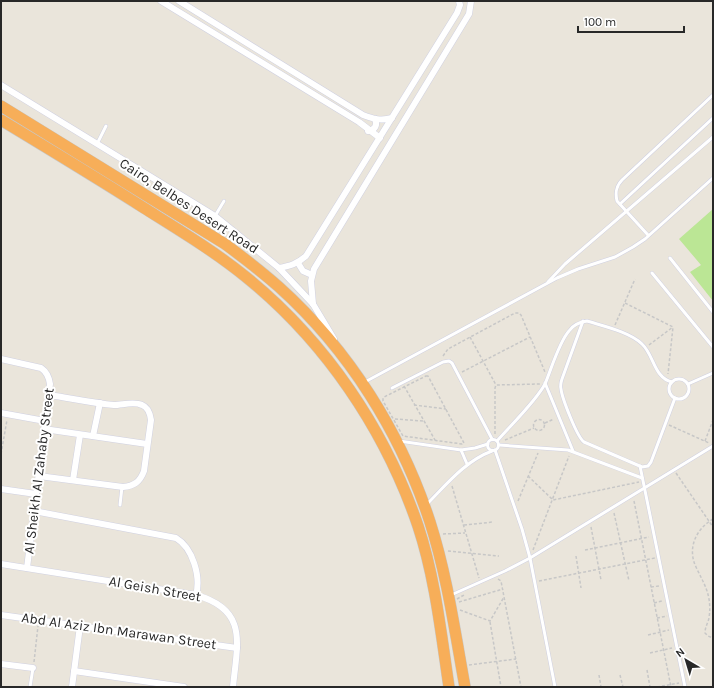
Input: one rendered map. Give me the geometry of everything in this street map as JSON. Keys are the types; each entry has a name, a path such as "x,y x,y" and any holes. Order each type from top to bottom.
{"highway":[{"name":"Cairo, Belbes Desert Road","path":"1,106 225,244 253,265 290,298 329,338 350,366 388,425 404,457 424,507 438,550 465,687"},
{"name":"Cairo, Belbes Desert Road","path":"1,120 74,164 219,256 272,300 319,349 360,404 377,433 407,495 427,558 436,600 449,687"}],"street":[{"path":"161,1 359,122 368,131 380,138"},
{"path":"179,1 363,114 380,120 392,118"},
{"path":"279,268 293,266 306,256 457,13 460,5 459,1"},
{"path":"313,304 311,281 314,269 470,14 471,1"},
{"path":"438,44 443,49 448,49"},
{"path":"430,57 436,57 440,62"},
{"path":"1,85 215,216 279,268 313,304 350,366"},
{"path":"368,131 375,127 375,119"},
{"path":"298,263 303,271 312,275"},
{"name":"Al Sheikh Al Zahaby Street","path":"1,359 36,366 45,371 48,375 50,384 27,568"},
{"path":"39,476 122,487 134,484 142,476 144,471 151,420 147,408 136,403 114,405 49,395"},
{"path":"93,436 100,403"},
{"path":"4,414 45,421"},
{"path":"44,429 148,444"},
{"path":"74,480 80,435"},
{"path":"1,489 36,494"},
{"path":"34,511 176,538 183,541 196,570 198,583 196,595"},
{"name":"Al Geish Street","path":"1,564 196,595 209,599 220,605 228,613 235,624 238,636 233,687"},
{"name":"Abd Al Aziz Ibn Marawan Street","path":"1,615 237,648"},
{"path":"72,687 80,626"},
{"path":"1,664 33,668"},
{"path":"74,671 184,687"}],"lane":[{"path":"648,235 617,200 616,193 619,182 713,95"},
{"path":"620,204 713,118"},
{"path":"96,144 106,126"},
{"path":"547,283 565,264 712,138"},
{"path":"362,384 547,283 578,269 615,257 633,247 713,178"},
{"path":"215,216 224,201"},
{"path":"670,258 713,312"},
{"path":"652,273 713,347"},
{"path":"396,441 461,450 475,448 496,441 536,397 545,383 566,333 575,325 582,322 587,321 635,338 646,347 660,374 672,382 681,379 687,382 689,390 686,396 681,399 675,398 669,390 672,382"},
{"path":"582,322 562,379 561,386 562,394 578,435 586,444 640,466 646,467 651,462 675,398"},
{"path":"392,388 447,360 451,362 499,447 479,456 467,464 424,507"},
{"path":"688,384 713,373"},
{"path":"545,383 572,451"},
{"path":"496,441 572,451 642,479"},
{"path":"488,444 488,447 494,450 515,508 530,558 555,687"},
{"path":"448,596 505,571 530,558 713,445"},
{"path":"461,450 467,464"},
{"path":"640,466 685,687"},
{"path":"120,506 122,487"},
{"path":"30,687 33,668"}],"path":[{"path":"613,330 635,279"},
{"path":"625,303 673,327 674,330 668,380"},
{"path":"443,362 443,356 446,351 517,313 521,315 547,378"},
{"path":"646,347 673,327"},
{"path":"470,337 496,385 496,441 534,428 538,431 542,430 545,428 545,423"},
{"path":"458,374 530,337"},
{"path":"428,376 446,409 464,443 462,444 403,436 383,401 383,398 428,376"},
{"path":"402,383 438,447"},
{"path":"496,385 545,383"},
{"path":"414,405 446,409"},
{"path":"1,454 4,414"},
{"path":"545,423 559,417"},
{"path":"393,418 424,421"},
{"path":"534,428 534,424 537,420 542,420 545,423"},
{"path":"705,441 713,420"},
{"path":"665,423 713,445"},
{"path":"515,508 540,447"},
{"path":"530,558 572,451"},
{"path":"674,470 713,527"},
{"path":"528,476 553,500"},
{"path":"553,500 642,479"},
{"path":"450,480 480,582"},
{"path":"632,495 670,686"},
{"path":"613,507 629,581"},
{"path":"713,519 702,527 696,536 693,548 694,564 706,586 709,598 710,612 705,633 710,638 713,638"},
{"path":"589,521 601,580"},
{"path":"464,525 493,522"},
{"path":"433,535 466,533"},
{"path":"585,550 654,536"},
{"path":"438,550 499,556"},
{"path":"576,556 581,588"},
{"path":"535,582 658,557"},
{"path":"496,580 499,579 501,581 503,589 521,687"},
{"path":"651,587 664,585"},
{"path":"464,596 457,599 458,603 503,589"},
{"path":"501,687 490,621 504,596"},
{"path":"654,603 667,600"},
{"path":"450,607 490,621"},
{"path":"657,618 670,615"},
{"path":"33,668 39,620"},
{"path":"648,635 673,629"},
{"path":"650,653 677,647"},
{"path":"461,666 516,659"},
{"path":"647,670 650,687"},
{"path":"599,675 601,687"},
{"path":"620,675 623,687"},
{"path":"657,687 670,686 684,682"}],"green space":[{"path":"713,209 713,301 690,272 701,265 679,239"}]}
